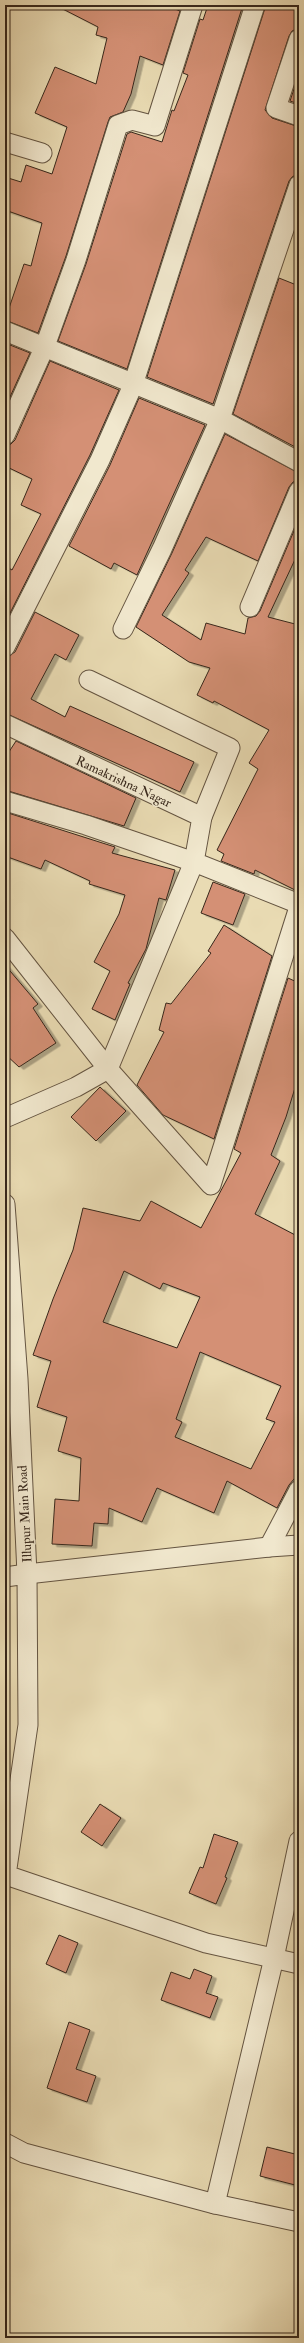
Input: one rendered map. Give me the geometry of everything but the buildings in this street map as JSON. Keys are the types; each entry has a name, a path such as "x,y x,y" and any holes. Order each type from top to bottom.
{"street":[{"path":"5,435 45,346 76,260 118,125 132,120 156,126 193,5"},
{"path":"5,647 100,460 133,385 255,5"},
{"path":"299,39 276,108 299,116"},
{"path":"5,142 42,153"},
{"path":"123,629 162,549 220,419 299,184"},
{"path":"5,331 45,346 133,385 220,419 299,462"},
{"path":"250,607 299,491"},
{"path":"5,1118 76,1087 108,1069 194,862 202,817 230,748 89,680"},
{"name":"Ramakrishna Nagar","path":"5,724 202,817"},
{"path":"5,802 86,825 194,862 299,904"},
{"path":"5,938 108,1069 211,1185 299,907"},
{"name":"Illupur Main Road","path":"5,1204 12,1391 27,1574 299,1545"},
{"path":"269,1547 299,1490"},
{"path":"5,1577 27,1574 28,1725 6,1877 206,1943 299,1964"},
{"path":"215,2204 274,1958 299,1841"},
{"path":"5,2143 24,2153 215,2204 299,2222"}]}
